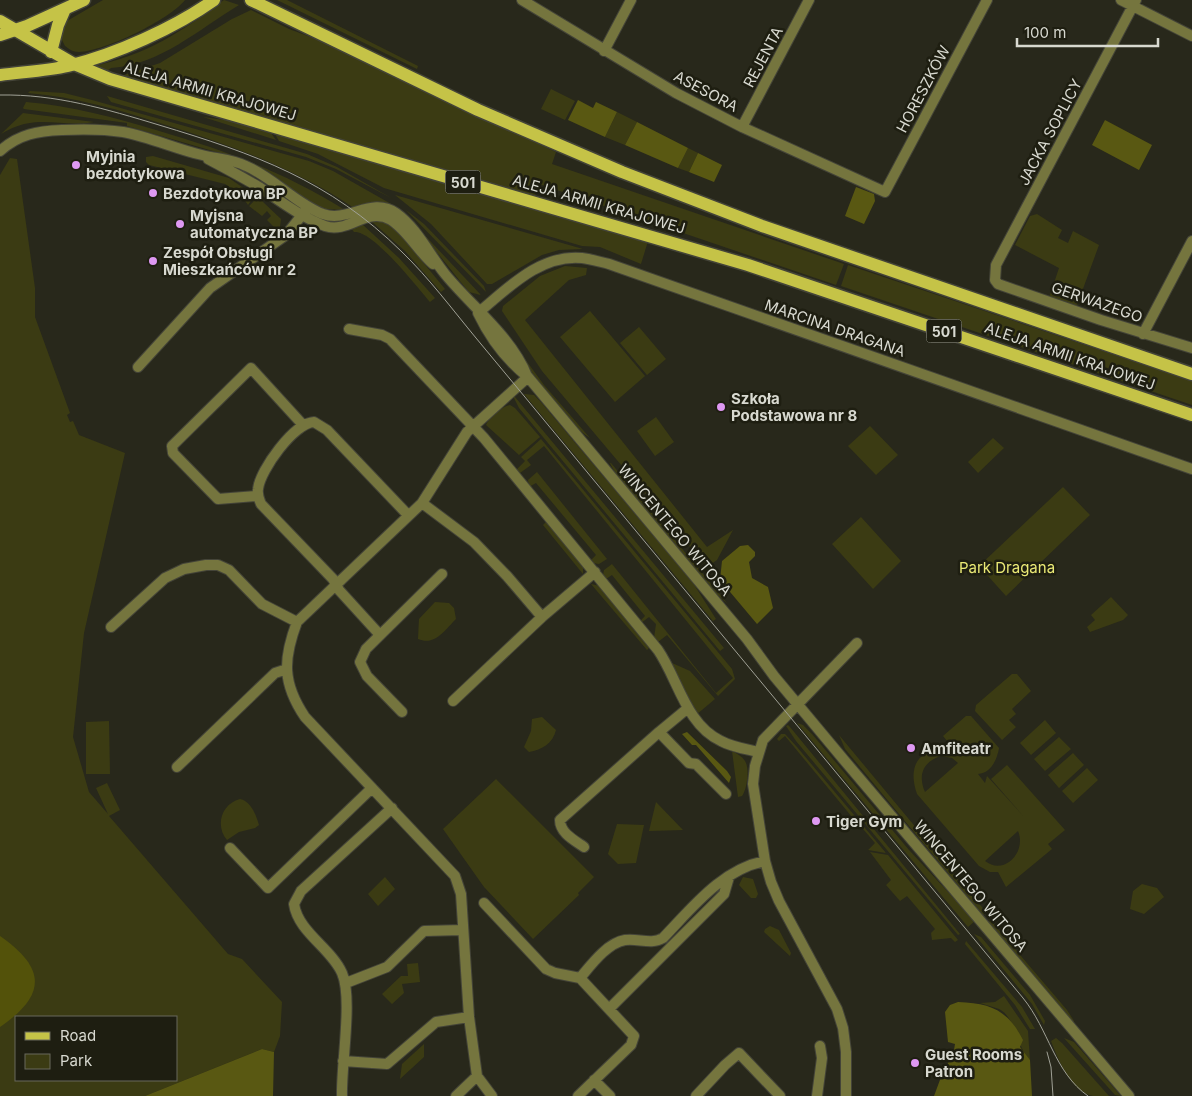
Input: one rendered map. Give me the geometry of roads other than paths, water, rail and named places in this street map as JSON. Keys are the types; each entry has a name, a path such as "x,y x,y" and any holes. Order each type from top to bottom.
{"main road":[{"path":"0,36 16,31 84,0"},
{"path":"186,16 193,0"},
{"path":"0,74 74,64 151,36 214,0"},
{"name":"ALEJA ARMII KRAJOWEJ","path":"251,0 273,6 478,110 622,172 762,226 1192,374"},
{"path":"52,52 58,25 65,9"},
{"name":"ALEJA ARMII KRAJOWEJ","path":"0,20 74,64 110,79 740,262 1192,415"}],"street":[{"name":"ASESORA","path":"522,0 676,93 742,127 885,192"},
{"path":"604,51 631,0"},
{"name":"REJENTA","path":"742,127 810,0"},
{"name":"HORESZKÓW","path":"885,192 987,0"},
{"path":"1120,0 1134,3 1192,36"},
{"name":"JACKA SOPLICY","path":"995,280 996,265 1134,3"},
{"name":"WINCENTEGO WITOSA","path":"0,151 18,138 45,130 98,129 123,132 203,156 305,211 330,228 344,227 369,216 390,219 400,227 420,252 444,272 478,312 489,336 514,367 528,377 1091,1053 1130,1096"},
{"path":"138,367 210,288 286,235 305,211"},
{"path":"1143,334 1192,241"},
{"name":"MARCINA DRAGANA","path":"478,312 528,273 546,263 564,258 583,258 609,264 1192,469"},
{"name":"GERWAZEGO","path":"995,280 998,284 1143,334 1192,348"},
{"path":"349,328 382,335 390,339 473,425 595,572 663,658 688,708 701,726 718,740 758,752"},
{"path":"257,496 218,499 173,453 172,446 251,368 304,425"},
{"path":"492,1096 477,1076 469,1017 461,894 455,876 306,717 292,694 287,669 288,647 298,622 422,503 473,425 528,377"},
{"path":"380,635 262,504 257,496 258,487 272,459 304,425 314,422 323,426 408,515"},
{"path":"422,503 474,542 508,576 542,617"},
{"path":"111,627 165,578 184,569 206,565 218,565 229,570 262,604 298,622"},
{"path":"453,701 542,617 595,572"},
{"path":"402,712 367,676 360,662 366,649 442,574"},
{"path":"846,1096 846,1052 843,1028 837,1009 779,901 765,861 754,802 754,766 763,740 857,643"},
{"path":"177,768 275,673 287,669"},
{"path":"584,847 568,836 560,825 560,820 688,708"},
{"path":"659,732 690,763 696,764 726,794"},
{"path":"230,848 268,888 372,788"},
{"path":"342,1096 346,983 336,962 297,918 294,904 301,891 392,808"},
{"path":"580,978 618,942 636,939 652,942 663,938 715,885 753,863 765,861"},
{"path":"610,1009 724,894 729,877"},
{"path":"484,903 546,969 555,974 580,978 634,1036 633,1041 578,1096"},
{"path":"346,983 387,966 424,931 462,930"},
{"path":"343,1061 387,1064 436,1022 469,1017"},
{"path":"817,1096 822,1058 820,1046"},
{"path":"696,1096 724,1065 739,1053 780,1096"},
{"path":"456,1096 477,1076"},
{"path":"594,1080 610,1096"},
{"name":"WINCENTEGO WITOSA","path":"1123,1087 1138,1096"}],"tram line":[{"path":"0,95 41,97 100,108 227,147 289,172 347,206 375,227 422,272 1023,998 1032,1010 1059,1063 1067,1075 1088,1096"},
{"path":"1047,1052 1051,1067 1053,1096"}],"place":[{"name":"Myjnia bezdotykowa","path":"76,165"},
{"name":"Bezdotykowa BP","path":"153,193"},
{"name":"Myjsna automatyczna BP","path":"180,224"},
{"name":"Zespół Obsługi Mieszkańców nr 2","path":"153,261"},
{"name":"Szkoła Podstawowa nr 8","path":"721,407"},
{"name":"Amfiteatr","path":"911,748"},
{"name":"Tiger Gym","path":"816,821"},
{"name":"Guest Rooms Patron","path":"915,1063"}],"park label":[{"name":"Park Dragana","path":"1007,567"}]}
